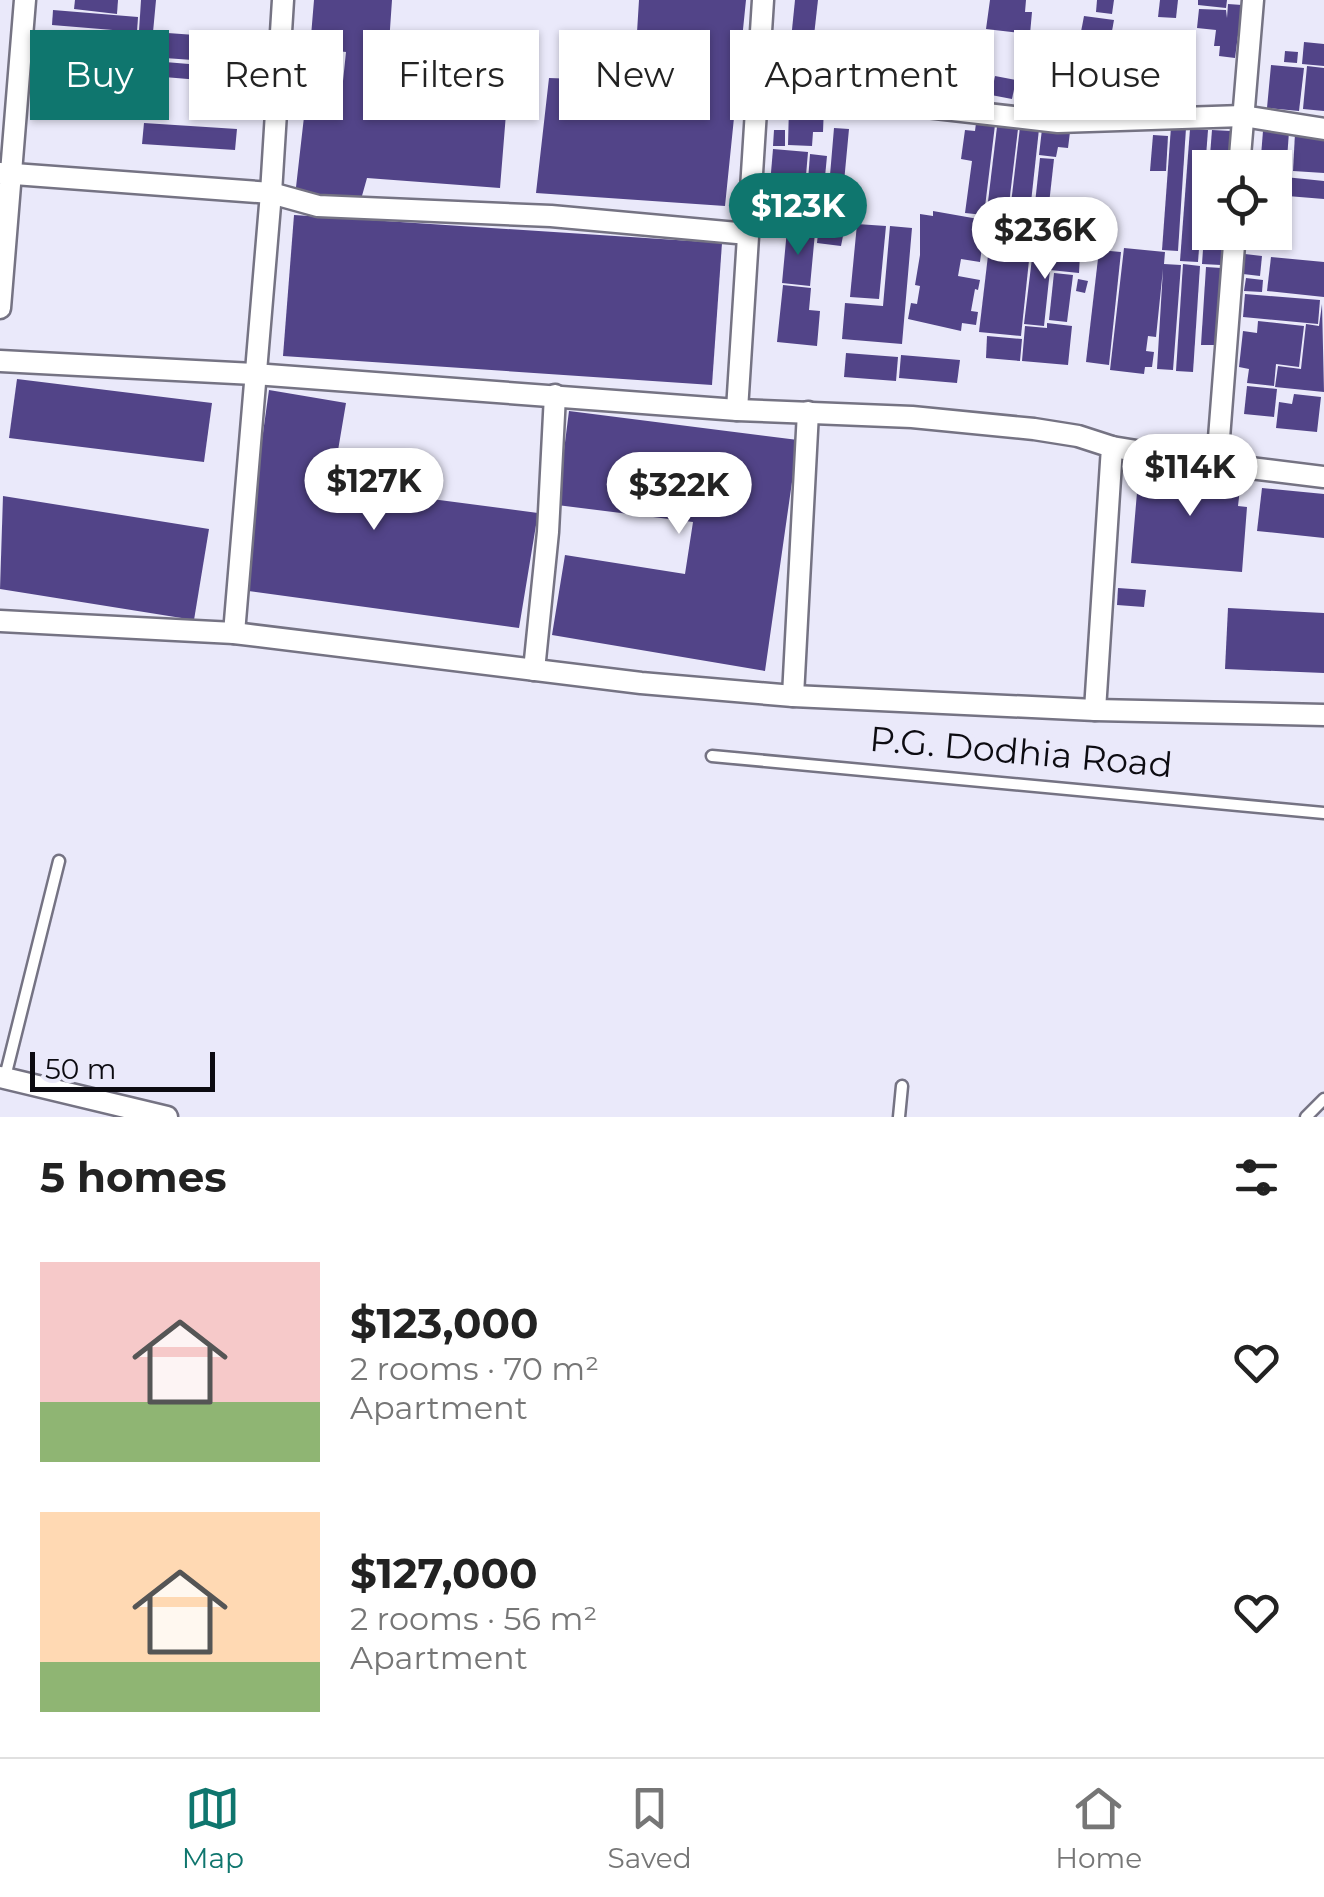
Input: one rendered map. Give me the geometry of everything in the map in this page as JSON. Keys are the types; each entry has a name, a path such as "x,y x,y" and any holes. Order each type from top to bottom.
{"street":[{"path":"0,308 6,174 25,0"},
{"path":"234,633 271,192 282,0"},
{"path":"762,30 764,0"},
{"path":"1241,150 1253,0"},
{"path":"994,115 1058,122 1243,116 1324,128"},
{"path":"736,410 755,120"},
{"path":"6,174 271,192 318,206 551,216 748,234"},
{"path":"1217,464 1234,250"},
{"path":"0,361 254,374 736,410 912,417 1034,429 1078,436 1112,447 1324,477"},
{"path":"534,670 548,532 555,395"},
{"path":"793,696 808,412"},
{"path":"1095,710 1112,447"},
{"path":"0,620 234,633 534,670 793,696 1095,710 1324,715"},
{"path":"2,1078 167,1117"}],"lane":[{"name":"P.G. Dodhia Road","path":"712,756 1324,813"},
{"path":"2,1078 60,862"},
{"path":"898,1117 902,1086"},
{"path":"1306,1117 1324,1099"}],"building":[{"path":"75,0 118,0 117,14 74,9"},
{"path":"141,0 156,0 153,30 139,30"},
{"path":"314,0 392,0 390,30 363,30 363,120 505,120 500,188 367,178 360,203 295,196 304,120 343,120 343,30 312,30"},
{"path":"639,0 746,0 743,30 730,30 730,120 734,120 725,206 536,193 549,78 559,78 559,120 710,120 710,30 637,30"},
{"path":"795,0 818,0 815,30 792,30"},
{"path":"990,0 1026,0 1025,12 1032,12 1030,30 986,29"},
{"path":"1097,0 1114,0 1112,14 1096,12"},
{"path":"1160,0 1178,0 1176,18 1158,17"},
{"path":"1198,0 1227,0 1226,8 1198,5"},
{"path":"1228,4 1242,5 1235,58 1219,56 1220,46 1214,46 1216,30 1197,28 1199,9 1226,10 1227,18"},
{"path":"53,10 138,17 137,30 52,25"},
{"path":"1084,16 1114,20 1112,30 1081,30"},
{"path":"169,33 189,35 189,60 169,58"},
{"path":"1304,42 1324,44 1324,66 1302,64"},
{"path":"1285,51 1298,52 1297,63 1284,62"},
{"path":"169,62 189,64 189,79 169,77"},
{"path":"1271,65 1304,68 1299,111 1267,108"},
{"path":"1307,66 1324,68 1324,111 1303,109"},
{"path":"995,76 1014,80 1012,99 994,96"},
{"path":"789,120 823,120 823,132 813,132 812,146 788,145"},
{"path":"144,123 237,129 235,150 142,144"},
{"path":"976,123 995,125 984,215 965,213 972,161 961,159 965,130 975,131"},
{"path":"997,127 1018,129 1004,246 983,243"},
{"path":"1020,127 1039,129 1026,248 1006,246"},
{"path":"1171,127 1186,128 1178,251 1162,250"},
{"path":"834,128 849,129 841,246 817,243 818,233 825,234"},
{"path":"1042,129 1070,132 1068,148 1058,147 1056,157 1039,155"},
{"path":"1190,129 1208,130 1206,150 1192,150 1192,250 1199,250 1198,262 1180,261"},
{"path":"774,130 785,130 785,146 773,146"},
{"path":"1212,130 1231,131 1229,150 1210,150"},
{"path":"1263,131 1289,132 1288,150 1261,150"},
{"path":"1295,133 1324,135 1324,173 1293,171"},
{"path":"1153,135 1168,136 1166,171 1150,171"},
{"path":"773,149 808,152 804,199 769,196"},
{"path":"810,154 827,156 822,208 806,207"},
{"path":"1040,158 1054,159 1044,249 1030,248"},
{"path":"1292,178 1324,181 1324,199 1292,196"},
{"path":"786,200 822,210 818,231 779,227"},
{"path":"1085,210 1101,212 1094,254 1048,246 1051,231 1081,236"},
{"path":"933,211 984,220 978,246 982,247 980,262 961,259 958,276 980,280 971,311 978,312 976,325 962,323 961,331 908,319 911,303 917,304 920,286 915,285 920,214 933,216"},
{"path":"294,215 722,243 712,385 283,356"},
{"path":"857,224 886,226 879,299 850,297"},
{"path":"890,226 912,228 902,344 842,339 845,303 883,306"},
{"path":"787,230 815,233 810,286 782,283"},
{"path":"989,247 1030,251 1021,336 979,332"},
{"path":"1124,248 1165,252 1164,264 1181,265 1173,370 1157,369 1163,269 1156,337 1148,336 1146,351 1154,352 1152,367 1145,367 1144,374 1110,370"},
{"path":"1033,250 1080,255 1079,273 1050,270 1044,326 1024,324"},
{"path":"1099,250 1121,252 1109,365 1086,362"},
{"path":"1203,250 1222,250 1221,265 1202,264"},
{"path":"1245,254 1262,256 1260,276 1243,274"},
{"path":"1271,257 1324,262 1324,297 1267,291"},
{"path":"1183,264 1200,266 1193,372 1176,371"},
{"path":"1206,267 1221,268 1216,345 1201,345"},
{"path":"1054,273 1073,275 1067,322 1049,320"},
{"path":"1246,278 1263,280 1262,292 1244,291"},
{"path":"1078,279 1088,281 1085,293 1076,291"},
{"path":"783,285 811,288 809,310 820,311 817,346 777,342"},
{"path":"1245,294 1320,300 1318,324 1243,317"},
{"path":"1322,304 1324,392 1275,387 1278,366 1301,369 1306,324 1319,326"},
{"path":"1258,321 1304,326 1299,367 1276,364 1274,386 1247,383 1249,369 1239,367 1243,331 1257,333"},
{"path":"1047,323 1072,326 1068,365 1022,361 1025,326 1047,328"},
{"path":"987,336 1022,339 1020,361 986,358"},
{"path":"846,353 898,357 896,381 844,377"},
{"path":"901,355 960,360 957,383 899,378"},
{"path":"17,379 212,403 204,462 9,438"},
{"path":"1247,386 1277,389 1274,417 1244,414"},
{"path":"269,390 346,403 332,486 538,513 519,628 241,590"},
{"path":"1294,394 1321,397 1317,432 1276,428 1279,402 1292,404"},
{"path":"569,411 798,440 765,671 552,635 565,555 685,574 693,522 557,505"},
{"path":"1162,464 1242,471 1238,506 1247,507 1242,572 1131,563 1139,469 1161,471"},
{"path":"1262,488 1324,494 1324,538 1257,531"},
{"path":"3,496 209,529 194,620 0,589"},
{"path":"1118,588 1146,590 1144,607 1117,605"},
{"path":"1228,608 1324,613 1324,673 1225,669"}]}
